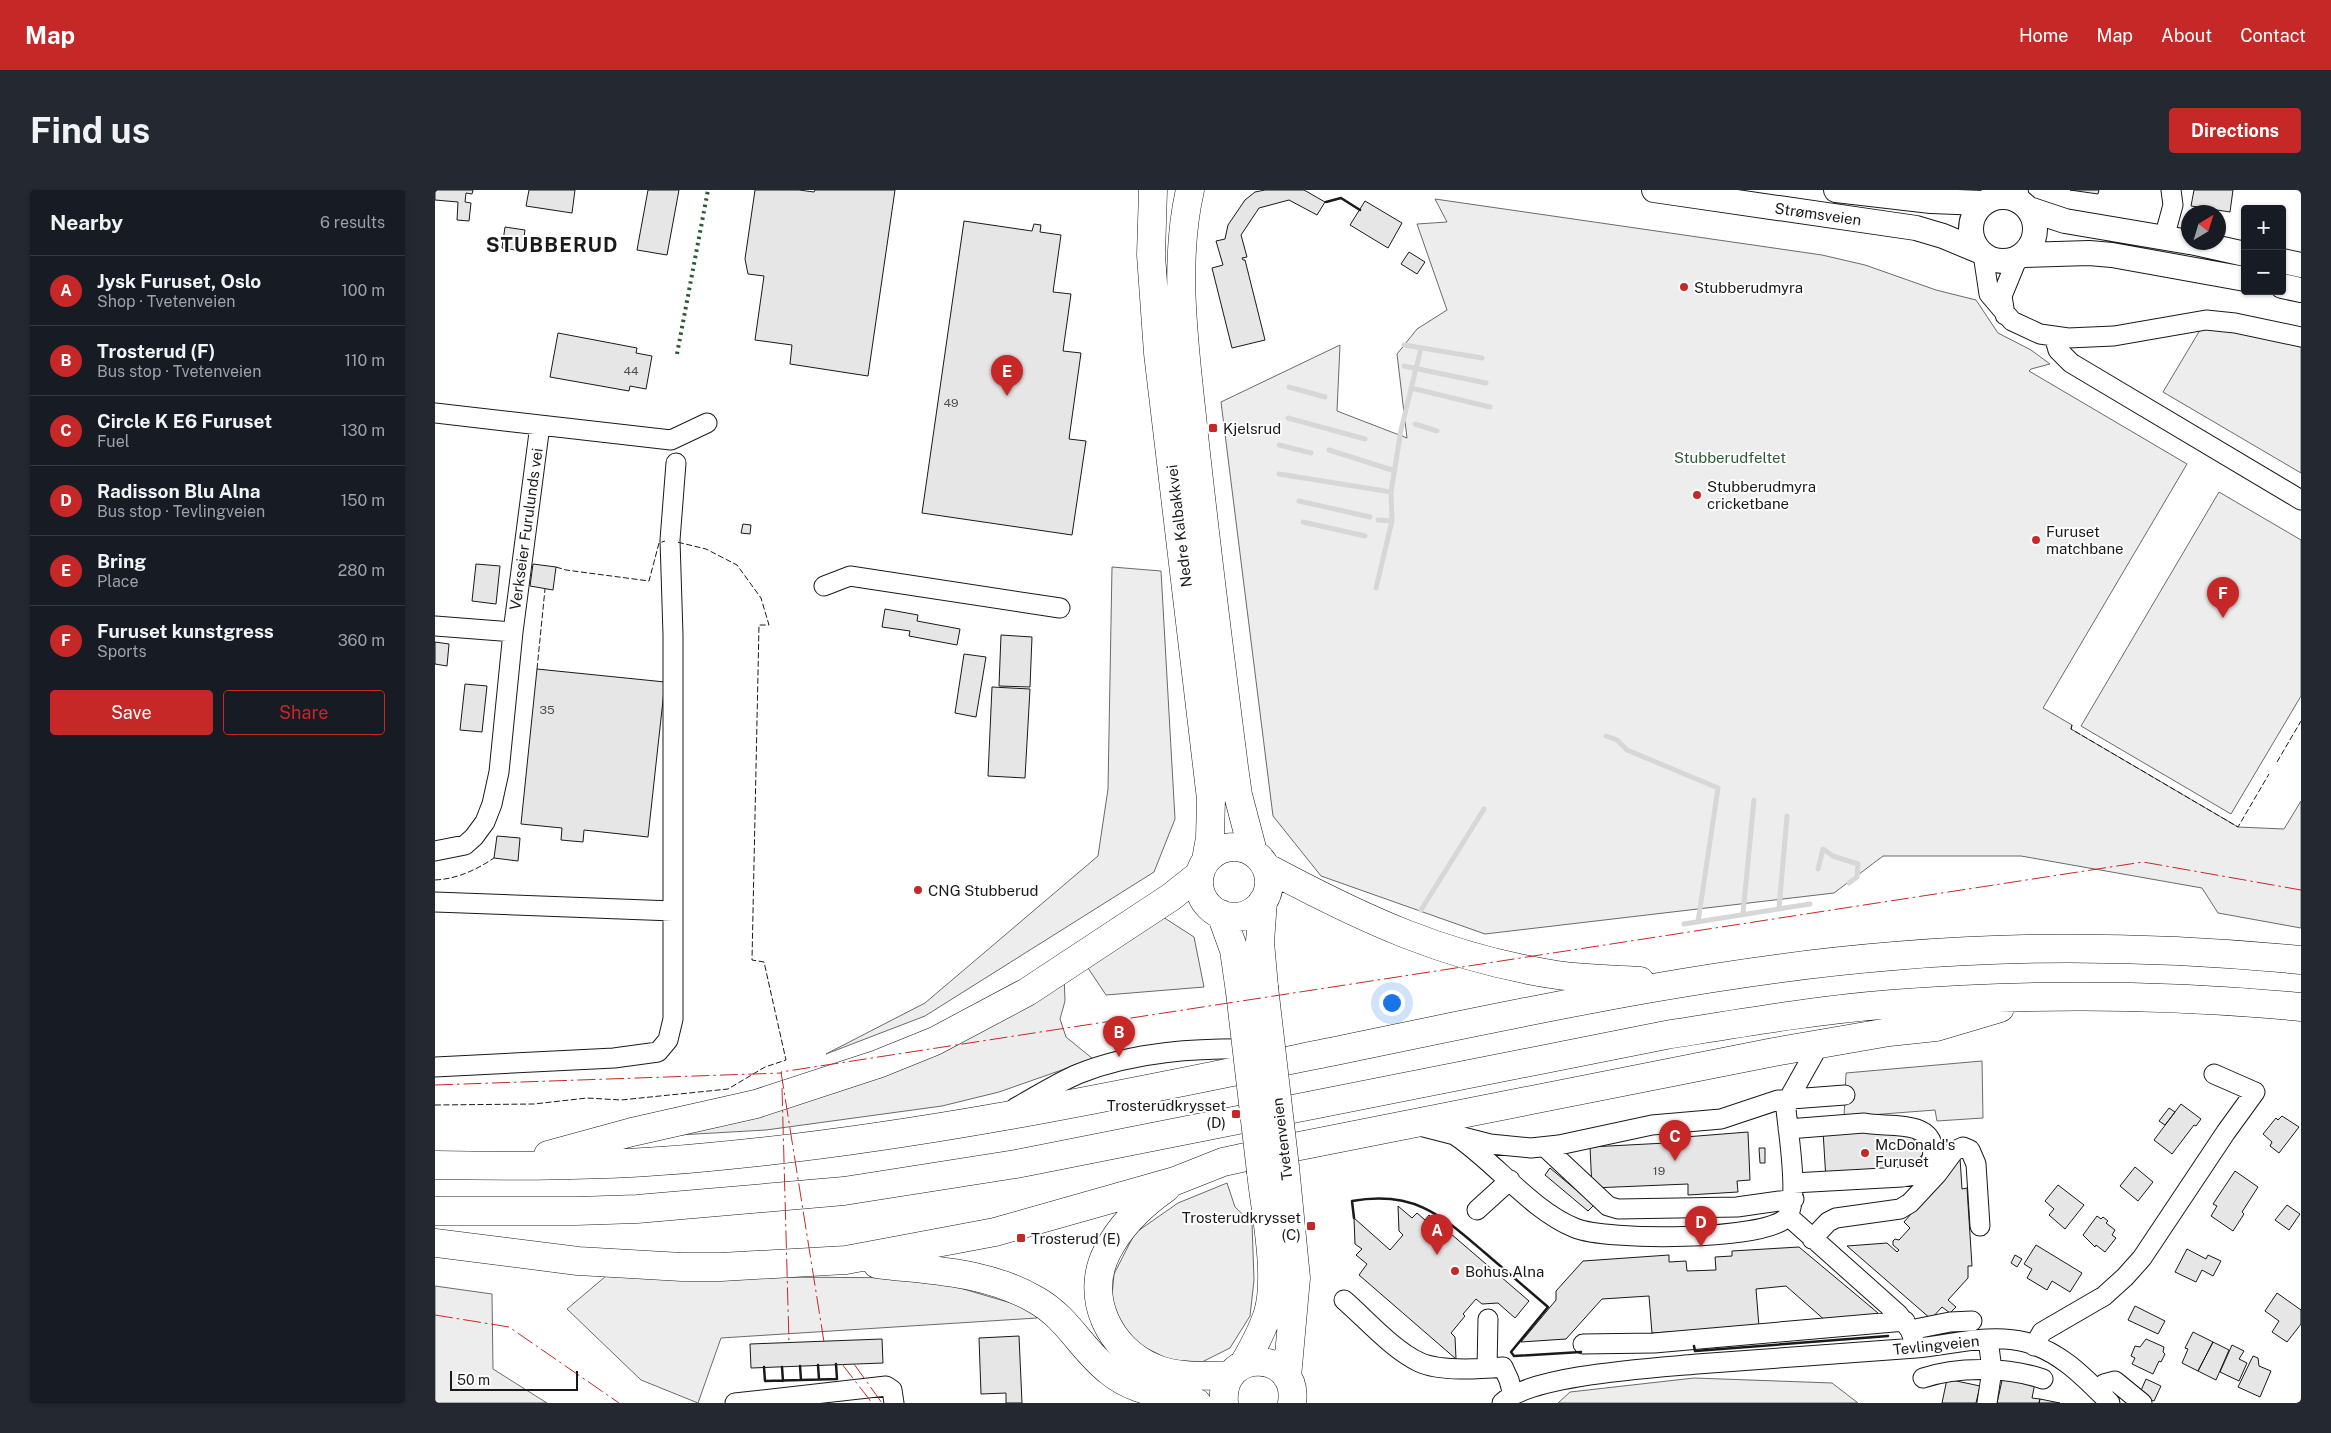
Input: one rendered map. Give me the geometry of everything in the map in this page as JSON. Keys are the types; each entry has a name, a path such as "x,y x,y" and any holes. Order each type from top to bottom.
{"highway":[{"name":"Nedre Kalbakkvei","path":"1190,190 1183,228 1181,257 1191,406 1238,795 1260,859"},
{"name":"Nedre Kalbakkvei","path":"1150,196 1151,255 1159,353 1211,799 1210,838 1203,867"},
{"path":"507,1166 632,1132 756,1104 878,1064 935,1042 1027,992 1171,897 1203,867 1213,853 1233,846 1260,859 1302,886 1349,911 1442,948 1484,960 1541,972 1591,978 1686,984"},
{"path":"1203,867 1200,890 1203,898 1214,910 1230,917 1249,914 1263,901 1269,888 1260,859"},
{"name":"Tvetenveien","path":"1263,901 1260,942 1252,989 1273,1170 1296,1278 1293,1395"},
{"name":"Tvetenveien","path":"1221,914 1234,950 1252,989"},
{"path":"435,1165 507,1166 703,1158 907,1133 996,1118 1452,1026 1686,984 1822,964 1948,952 2111,948 2177,950 2301,960"},
{"path":"435,1243 578,1261 682,1267 721,1268 846,1260 995,1232 1175,1181 1223,1162 1407,1123 1820,1043 1937,1026 2043,996"},
{"path":"435,1211 557,1212 637,1209 844,1191 1016,1164 1574,1053 1750,1022 1889,1004 2043,996 2176,997 2301,1008"},
{"name":"Tvetenveien","path":"1224,1403 1223,1393 1262,1329 1269,1311 1273,1170"},
{"path":"1144,1384 1111,1335 1101,1312 1098,1287 1102,1264 1111,1243 1125,1225 1155,1196 1175,1181"},
{"path":"846,1260 947,1271 981,1277 1010,1286 1038,1301 1070,1326 1102,1366 1144,1384 1197,1403"},
{"name":"Tvetenveien","path":"1236,1370 1259,1361 1275,1365 1293,1395"},
{"path":"1144,1384 1190,1375 1236,1370"}],"main road":[{"name":"Strømsveien","path":"1654,190 1917,228 1950,238 1981,253"},
{"name":"Strømsveien","path":"1836,190 1931,201 1986,198"},
{"path":"2181,241 2065,220 2022,200 2003,196 1986,198 1976,210 1971,226 1973,242 1981,253 2000,261 2020,256 2082,253 2112,255 2241,278"},
{"path":"2020,256 2033,242 2035,234 2033,217 2022,200"},
{"path":"2226,250 2241,253"},
{"path":"2286,262 2301,265"},
{"path":"2286,287 2301,290"}],"street":[{"path":"2164,238 2175,195"},
{"path":"1981,253 1989,294 2005,315 2027,329 2054,336 2084,338 2114,336 2206,320 2235,323 2301,337"},
{"path":"2005,315 2002,296 2008,278 2020,256"},
{"path":"2054,336 2058,350 2071,362 2301,500"},
{"path":"435,413 671,440 707,423"},
{"name":"Verkseier Furulunds vei","path":"435,851 465,845 485,822 492,804 499,772 513,632 540,425"},
{"path":"435,1067 614,1058 657,1052 668,1040 673,1019 673,635 670,540 676,463"},
{"path":"824,586 849,576 1060,608"},
{"name":"Verkseier Furulunds vei","path":"435,626 513,632"},
{"path":"435,902 673,911"},
{"path":"1820,1043 1789,1100 1787,1109 1791,1199 1812,1239 1907,1326 1917,1348"},
{"path":"2034,1346 2042,1332 2104,1296 2142,1258 2255,1092 2214,1074"},
{"path":"1407,1123 1513,1148 1545,1146 1653,1126 1721,1119 1770,1102 1845,1095"},
{"path":"1545,1146 1608,1206 1613,1208 1737,1207 1791,1199 1921,1174 1931,1161 1933,1148 1929,1139 1921,1131 1903,1126 1872,1126 1864,1123 1788,1129"},
{"path":"1456,1136 1555,1217 1576,1229 1601,1233 1667,1236 1701,1235 1765,1228 1780,1222 1791,1199"},
{"path":"1812,1239 1827,1222 1836,1218 1900,1209 1910,1202 1937,1174 1955,1151 1963,1147 1971,1150 1976,1164 1981,1226"},
{"path":"1477,1210 1510,1180"},
{"path":"1601,1233 1613,1208"},
{"path":"1344,1300 1401,1350 1419,1362 1463,1369 1503,1367 1509,1380 1507,1399"},
{"path":"1487,1368 1488,1319"},
{"path":"1583,1344 1654,1343 1971,1321"},
{"path":"1987,1403 1992,1370 1988,1339"},
{"name":"Tevlingveien","path":"1507,1399 1548,1384 1609,1372 1803,1355 1917,1348 1988,1339 2011,1340 2034,1346 2069,1363 2104,1397"},
{"path":"1923,1378 1935,1374 2010,1370 2043,1379"},
{"path":"2104,1397 2104,1384 2115,1381 2142,1403"},
{"path":"735,1403 886,1386 892,1390 894,1403"}],"shaded area":[{"path":"1435,199 1822,255 1865,265 1936,290 1976,300 1998,333 2031,350 2050,364 2029,371 2187,464 2043,708 2072,725 2071,729 2238,827 2284,829 2301,801 2301,928 2218,913 2202,888 2021,856 1883,856 1834,893 1485,934 1321,876 1273,816 1221,402 1340,345 1337,411 1407,438 1397,354 1417,329 1447,310 1417,224 1447,222"},
{"path":"2206,320 2301,337 2301,473 2163,392"},
{"path":"2219,492 2301,540 2301,696 2231,814 2081,726"},
{"path":"1112,567 1161,571 1175,819 1154,872 925,1016 826,1054 925,1003 1098,856 1108,789"},
{"path":"1163,917 1194,937 1204,987 1106,995 1086,965"},
{"path":"1064,974 1065,1001 1060,1019 1066,1037 1093,1059 999,1092 942,1106 766,1130 661,1136 895,1064"},
{"path":"1982,1061 1983,1118 1937,1121 1935,1110 1844,1117 1846,1073"},
{"path":"1227,1183 1235,1207 1252,1223 1254,1280 1250,1316 1230,1348 1202,1362 1170,1360 1125,1335 1111,1307 1114,1274 1135,1233 1178,1203"},
{"path":"606,1276 926,1278 1028,1308 1037,1318 721,1338 698,1403 641,1380 567,1309"},
{"path":"435,1286 492,1294 493,1369 547,1403 435,1403"},
{"path":"1694,1378 1832,1383 1858,1403 1558,1403 1570,1392"}],"building":[{"path":"435,190 473,190 472,194 466,193 465,202 471,203 469,221 457,220 458,202 435,200"},
{"path":"529,190 575,190 572,213 526,206"},
{"path":"648,190 679,190 667,255 637,250"},
{"path":"755,190 814,192 815,190 895,190 868,376 790,364 792,345 755,340 764,276 748,274 745,259"},
{"path":"1265,190 1304,190 1325,202 1317,215 1289,200 1259,208 1241,235 1247,257 1242,258 1245,260 1265,340 1232,348 1212,268 1223,265 1216,241 1225,239 1228,225 1245,200 1255,192"},
{"path":"2070,190 2099,190 2098,194"},
{"path":"2194,190 2233,190 2230,212 2226,211 2226,205 2191,205"},
{"path":"1365,201 1402,223 1388,248 1350,225"},
{"path":"964,221 1032,231 1034,224 1041,225 1040,232 1061,235 1053,292 1071,294 1063,351 1081,353 1069,439 1086,441 1072,535 922,513"},
{"path":"505,227 525,230 522,251 502,248"},
{"path":"1409,252 1425,262 1417,274 1401,264"},
{"path":"558,333 637,348 636,353 652,356 646,389 630,386 629,391 550,377"},
{"path":"743,524 751,525 750,534 741,533"},
{"path":"476,564 500,566 496,604 472,601"},
{"path":"533,564 556,567 553,590 530,586"},
{"path":"885,609 918,615 917,621 960,629 957,645 909,636 910,631 882,627"},
{"path":"1001,635 1032,637 1030,687 999,686"},
{"path":"435,642 449,644 447,666 435,664"},
{"path":"964,654 986,657 976,717 955,713"},
{"path":"537,669 665,682 648,837 584,830 583,842 561,840 562,828 521,824"},
{"path":"465,684 487,686 482,732 460,730"},
{"path":"992,687 1030,689 1025,778 988,776"},
{"path":"497,836 520,838 518,861 494,858"},
{"path":"2181,1104 2201,1119 2196,1126 2194,1125 2172,1154 2154,1140"},
{"path":"2169,1108 2175,1112 2165,1125 2159,1121"},
{"path":"2282,1116 2299,1127 2279,1153 2270,1146 2272,1142 2263,1134 2276,1118 2278,1120"},
{"path":"1823,1131 1908,1134 1924,1149 1924,1153 1909,1169 1826,1180"},
{"path":"1748,1132 1750,1180 1737,1181 1738,1192 1688,1195 1688,1184 1592,1188 1590,1147 1685,1142 1685,1137"},
{"path":"1759,1148 1765,1148 1765,1163 1760,1163"},
{"path":"1960,1158 1962,1189 1967,1188 1972,1266 1968,1266 1968,1278 1948,1300 1956,1307 1950,1313 1942,1307 1931,1319 1847,1246 1887,1243 1897,1252 1899,1250 1893,1245 1893,1241 1895,1239 1899,1240 1910,1228 1904,1222"},
{"path":"2135,1167 2153,1182 2138,1201 2120,1186"},
{"path":"1550,1168 1594,1205 1588,1211 1545,1175"},
{"path":"2235,1171 2258,1187 2242,1212 2244,1214 2233,1231 2211,1216 2217,1206 2213,1204"},
{"path":"2058,1185 2084,1205 2065,1229 2049,1215 2054,1209 2045,1201"},
{"path":"2287,1205 2300,1214 2289,1230 2275,1220"},
{"path":"1398,1206 1412,1218 1417,1213 1425,1220 1429,1215 1529,1301 1515,1318 1498,1303 1482,1304 1476,1299 1463,1314 1465,1316 1451,1333 1455,1337 1456,1359 1359,1275 1367,1264 1356,1255 1362,1249 1355,1244 1354,1218 1390,1250 1403,1235 1399,1231"},
{"path":"2097,1216 2101,1219 2103,1217 2108,1221 2106,1223 2115,1230 2112,1235 2116,1238 2105,1252 2096,1245 2095,1247 2083,1235"},
{"path":"2036,1245 2082,1273 2070,1292 2052,1281 2047,1290 2027,1278 2032,1269 2024,1264"},
{"path":"1799,1247 1884,1318 1827,1322 1786,1286 1756,1289 1759,1327 1652,1333 1649,1296 1602,1299 1566,1339 1521,1342 1556,1300 1556,1291 1583,1261 1669,1255 1669,1262 1686,1261 1687,1271 1716,1270 1715,1257 1732,1256 1732,1251"},
{"path":"2187,1249 2206,1259 2208,1255 2221,1261 2213,1276 2202,1270 2196,1282 2175,1272"},
{"path":"2015,1255 2022,1259 2017,1267 2011,1263"},
{"path":"2277,1293 2301,1310 2301,1324 2287,1342 2272,1332 2279,1321 2265,1311"},
{"path":"2135,1306 2165,1321 2158,1334 2128,1320"},
{"path":"2193,1332 2213,1342 2198,1371 2182,1363 2188,1349 2185,1348"},
{"path":"1019,1336 1022,1403 1006,1403 1006,1393 981,1394 979,1338"},
{"path":"882,1339 883,1363 751,1368 750,1344"},
{"path":"2146,1339 2164,1347 2163,1352 2165,1354 2161,1362 2159,1361 2153,1374 2132,1364 2135,1358 2131,1356 2135,1346 2140,1347"},
{"path":"2213,1342 2229,1350 2216,1380 2198,1371"},
{"path":"2232,1345 2244,1351 2239,1359 2247,1363 2239,1381 2220,1372"},
{"path":"2253,1356 2258,1358 2259,1366 2271,1371 2260,1397 2238,1387"},
{"path":"2003,1376 2035,1383 2032,1398 2040,1399 2039,1403 1997,1403"},
{"path":"1947,1379 1980,1386 1976,1403 1942,1403"},
{"path":"2146,1379 2161,1386 2154,1401 2139,1395"},
{"path":"2040,1399 2060,1403 2039,1403"}],"waterway":[{"path":"1404,345 1482,358"},
{"path":"1376,588 1392,521 1391,492 1401,430 1421,348"},
{"path":"1404,366 1486,383"},
{"path":"1289,387 1325,397"},
{"path":"1411,388 1490,407"},
{"path":"1288,418 1365,439"},
{"path":"1415,424 1437,431"},
{"path":"1279,445 1311,453"},
{"path":"1329,450 1395,471"},
{"path":"1279,474 1391,492"},
{"path":"1299,501 1370,517"},
{"path":"1378,520 1392,521"},
{"path":"1303,522 1365,536"},
{"path":"1606,736 1617,740 1627,750 1718,788 1698,922"},
{"path":"1743,913 1754,800"},
{"path":"1421,910 1484,809"},
{"path":"1779,908 1787,816"},
{"path":"1818,869 1823,849 1833,856 1858,864 1857,877 1849,883"},
{"path":"1684,924 1810,904"}],"hedge":[{"path":"677,354 708,190"}],"fence":[{"path":"556,567 649,581 659,543 665,541"},
{"path":"435,1105 534,1104 587,1098 621,1100 728,1089 765,1067 786,1060 764,962 752,960 759,625 769,625 761,598 737,565 706,549 677,542"},
{"path":"537,669 545,589"},
{"path":"2277,762 2301,721"},
{"path":"2072,725 2071,729 2238,827 2269,774"},
{"path":"435,880 451,878 466,873 494,858"}],"wall":[{"path":"1326,202 1341,198 1360,210"},
{"path":"1354,1218 1352,1201 1374,1199 1393,1199 1410,1203 1440,1217 1469,1239 1548,1307 1511,1352 1514,1356 1581,1352"},
{"path":"1694,1346 1695,1351 1888,1336"},
{"path":"764,1367 765,1381 837,1379 836,1364"},
{"path":"818,1365 819,1379"},
{"path":"800,1366 801,1380"},
{"path":"782,1367 783,1381"}],"power":[{"path":"824,1342 781,1072 2143,862 2301,890"},
{"path":"435,1085 782,1073"},
{"path":"782,1088 789,1343"},
{"path":"435,1315 509,1327 619,1403"},
{"path":"842,1364 872,1403"},
{"path":"854,1364 882,1403"}],"place":[{"name":"Stubberudmyra","path":"1684,287"},
{"name":"Bring","path":"1007,396"},
{"name":"Kjelsrud","path":"1213,428"},
{"name":"Stubberudmyra cricketbane","path":"1697,495"},
{"name":"Furuset matchbane","path":"2036,540"},
{"name":"Furuset kunstgress","path":"2223,618"},
{"name":"CNG Stubberud","path":"918,890"},
{"name":"Trosterud (F)","path":"1119,1057"},
{"name":"Trosterudkrysset (D)","path":"1236,1114"},
{"name":"McDonald's Furuset","path":"1865,1153"},
{"name":"Circle K E6 Furuset","path":"1675,1161"},
{"name":"Trosterudkrysset (C)","path":"1311,1226"},
{"name":"Trosterud (E)","path":"1021,1238"},
{"name":"Radisson Blu Alna","path":"1701,1247"},
{"name":"Jysk Furuset, Oslo","path":"1437,1255"},
{"name":"Bohus Alna","path":"1455,1271"}],"district":[{"name":"STUBBERUD","path":"552,245"}],"park label":[{"name":"Stubberudfeltet","path":"1730,457"}]}
